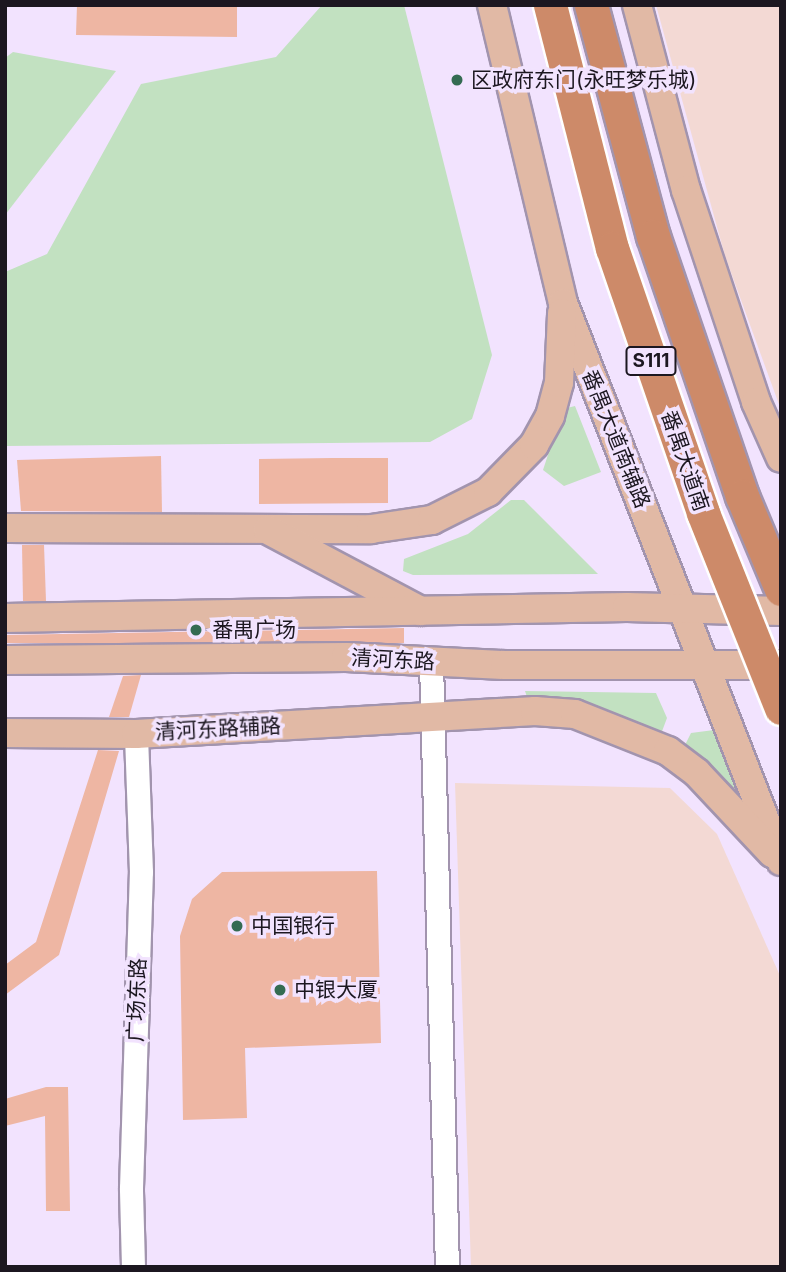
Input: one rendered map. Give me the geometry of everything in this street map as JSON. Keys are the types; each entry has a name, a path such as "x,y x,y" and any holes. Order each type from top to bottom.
{"highway":[{"name":"番禺大道南","path":"550,5 612,248 703,513 781,708"},
{"name":"番禺大道南","path":"590,5 653,236 776,604"}],"main road":[{"name":"番禺大道南辅路","path":"492,5 563,303 658,545 678,608 703,664 781,862"},
{"path":"638,5 686,190 756,401 781,458"},
{"path":"5,528 403,526 464,507 488,492 534,445 550,416 559,383 563,303"},
{"path":"756,401 781,422"},
{"path":"265,528 423,612"},
{"name":"清河东路","path":"5,618 678,608 776,604"},
{"name":"清河东路","path":"5,660 346,657 431,662 781,665"},
{"name":"清河东路辅路","path":"5,733 136,734 535,711 575,714 611,726 668,751 697,773 781,862"}],"street":[{"path":"431,662 447,1267"},
{"name":"广场东路","path":"133,1267 131,1188 141,872 136,734"}],"shaded area":[{"path":"656,5 781,5 781,410 725,256"},
{"path":"455,783 670,788 717,834 781,978 781,1267 471,1267"}],"green space":[{"path":"322,5 404,5 492,355 472,419 430,442 5,446 5,272 47,254 141,84 276,57"},
{"path":"13,52 116,71 5,215 5,58"},
{"path":"575,406 601,472 564,486 543,470 563,409"},
{"path":"511,500 524,500 598,574 413,575 403,571 404,559 468,534"},
{"path":"525,691 656,693 667,718 661,734 529,703"},
{"path":"714,730 749,804 681,753 691,733"}],"building":[{"path":"77,5 237,5 237,37 76,35"},
{"path":"161,456 162,512 21,511 17,460"},
{"path":"388,458 388,503 259,504 259,459"},
{"path":"22,545 44,545 46,601 23,601"},
{"path":"404,628 404,643 5,643 5,635"},
{"path":"141,675 129,717 109,717 123,676"},
{"path":"98,750 119,751 59,955 5,995 5,965 36,942"},
{"name":"中银大厦","path":"377,871 381,1043 245,1048 247,1118 183,1120 180,936 192,899 222,872"},
{"path":"46,1087 68,1087 70,1211 46,1211 45,1116 5,1126 5,1099"}],"place":[{"name":"区政府东门(永旺梦乐城)","path":"457,80"},
{"name":"番禺广场","path":"196,630"},
{"name":"中国银行","path":"237,926"},
{"name":"中银大厦","path":"280,990"}]}
